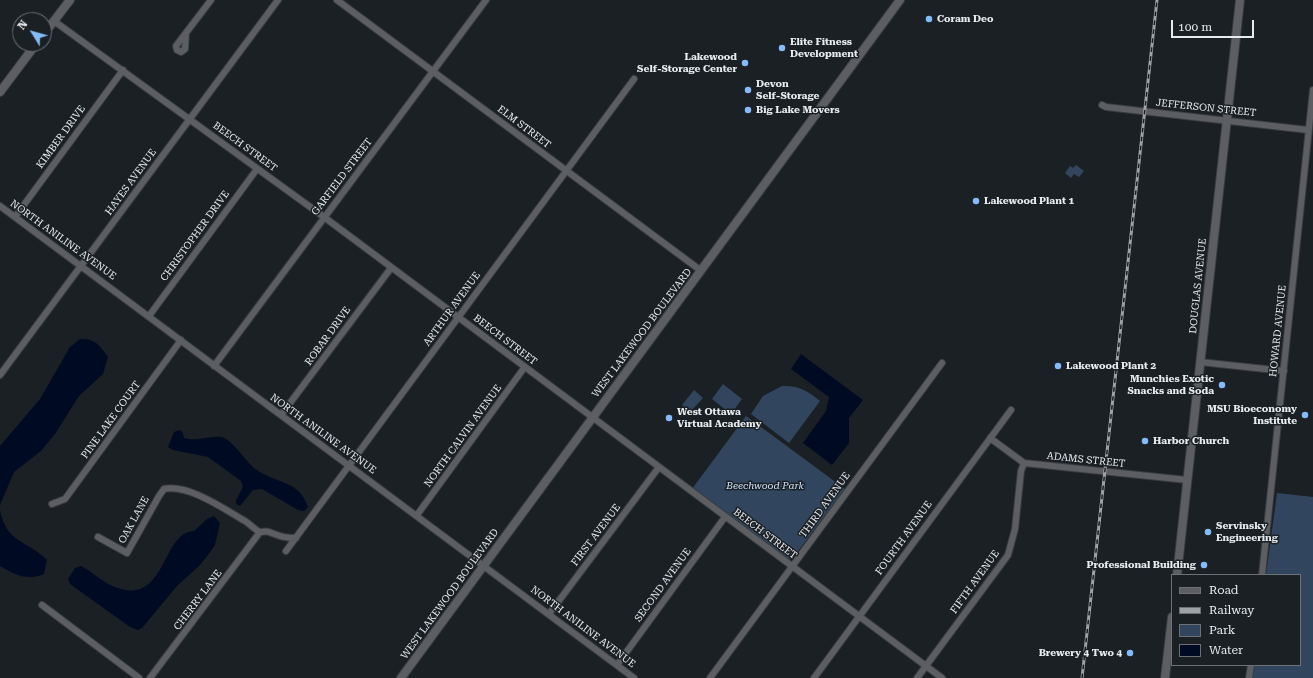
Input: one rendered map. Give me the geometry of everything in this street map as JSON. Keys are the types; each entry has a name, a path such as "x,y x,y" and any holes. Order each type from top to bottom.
{"street":[{"path":"52,24 70,0"},
{"path":"186,33 211,0"},
{"name":"HAYES AVENUE","path":"0,375 278,0"},
{"name":"ELM STREET","path":"337,0 700,270"},
{"name":"GARFIELD STREET","path":"214,366 486,0"},
{"name":"WEST LAKEWOOD BOULEVARD","path":"401,678 900,0"},
{"name":"DOUGLAS AVENUE","path":"1177,574 1240,0"},
{"name":"BEECH STREET","path":"54,21 324,217 524,368 792,567 860,615 942,678"},
{"path":"0,92 30,52"},
{"name":"KIMBER DRIVE","path":"15,217 123,70"},
{"name":"ARTHUR AVENUE","path":"286,551 634,79"},
{"name":"HOWARD AVENUE","path":"1262,574 1313,90"},
{"name":"JEFFERSON STREET","path":"1102,105 1308,130"},
{"name":"CHRISTOPHER DRIVE","path":"149,316 257,169"},
{"name":"NORTH ANILINE AVENUE","path":"0,206 634,678"},
{"name":"ROBAR DRIVE","path":"281,415 391,268"},
{"name":"PINE LAKE COURT","path":"52,504 65,500 181,340"},
{"path":"1200,362 1284,371"},
{"name":"THIRD AVENUE","path":"710,678 942,363"},
{"name":"NORTH CALVIN AVENUE","path":"417,515 524,368"},
{"name":"FOURTH AVENUE","path":"814,678 1011,410"},
{"path":"990,438 1024,463"},
{"name":"ADAMS STREET","path":"1024,463 1187,480"},
{"name":"FIFTH AVENUE","path":"917,678 1008,555 1015,529 1021,471 1024,463"},
{"name":"FIRST AVENUE","path":"549,614 659,467"},
{"name":"OAK LANE","path":"98,537 127,553 164,489 172,488 184,489 234,515 260,532"},
{"name":"SECOND AVENUE","path":"617,665 725,517"},
{"path":"260,532 268,532 284,538 296,538"},
{"name":"CHERRY LANE","path":"150,678 260,532"},
{"path":"42,606 139,678"},
{"path":"1165,678 1171,626"},
{"path":"1250,678 1251,666"}],"green space":[{"path":"1076,165 1084,171 1079,177 1074,174 1071,178 1065,173 1070,166 1073,168"},
{"path":"723,384 742,399 731,414 712,399"},
{"path":"782,386 802,389 820,401 789,443 751,414 763,396"},
{"path":"694,390 703,398 691,411 689,411 682,405"},
{"name":"Beechwood Park","path":"746,416 845,489 792,559 787,559 692,489"},
{"path":"1277,493 1313,497 1313,678 1252,678 1254,666 1301,666 1301,574 1266,574"}],"water":[{"path":"80,339 93,341 108,357 103,374 79,396 55,434 41,451 14,472 0,505 0,446 40,399 70,347"},
{"path":"801,354 863,400 849,418 849,443 832,465 803,443 826,411 829,397 791,369"},
{"path":"180,430 183,433 184,438 189,439 221,437 226,439 235,446 248,462 257,470 293,487 304,498 308,507 304,511 298,510 262,489 253,490 240,506 236,504 236,500 243,487 241,481 208,457 173,450 168,447 174,432"},
{"path":"0,510 3,521 12,535 47,560 44,574 32,577 21,576 0,566"},
{"path":"214,516 220,523 215,545 199,566 177,586 142,628 138,630 130,627 70,584 68,579 75,568 81,566 115,587 132,590 145,587 162,567 175,543 183,535 194,531 207,519"}],"railway":[{"path":"1082,678 1157,0"}],"place":[{"name":"Coram Deo","path":"929,19"},
{"name":"Elite Fitness Development","path":"782,48"},
{"name":"Lakewood Self-Storage Center","path":"745,63"},
{"name":"Devon Self-Storage","path":"748,90"},
{"name":"Big Lake Movers","path":"748,110"},
{"name":"Lakewood Plant 1","path":"976,201"},
{"name":"Lakewood Plant 2","path":"1058,366"},
{"name":"Munchies Exotic Snacks and Soda","path":"1222,385"},
{"name":"MSU Bioeconomy Institute","path":"1305,415"},
{"name":"West Ottawa Virtual Academy","path":"669,418"},
{"name":"Harbor Church","path":"1145,441"},
{"name":"Servinsky Engineering","path":"1208,532"},
{"name":"Professional Building","path":"1204,565"},
{"name":"Brewery 4 Two 4","path":"1130,653"}]}
